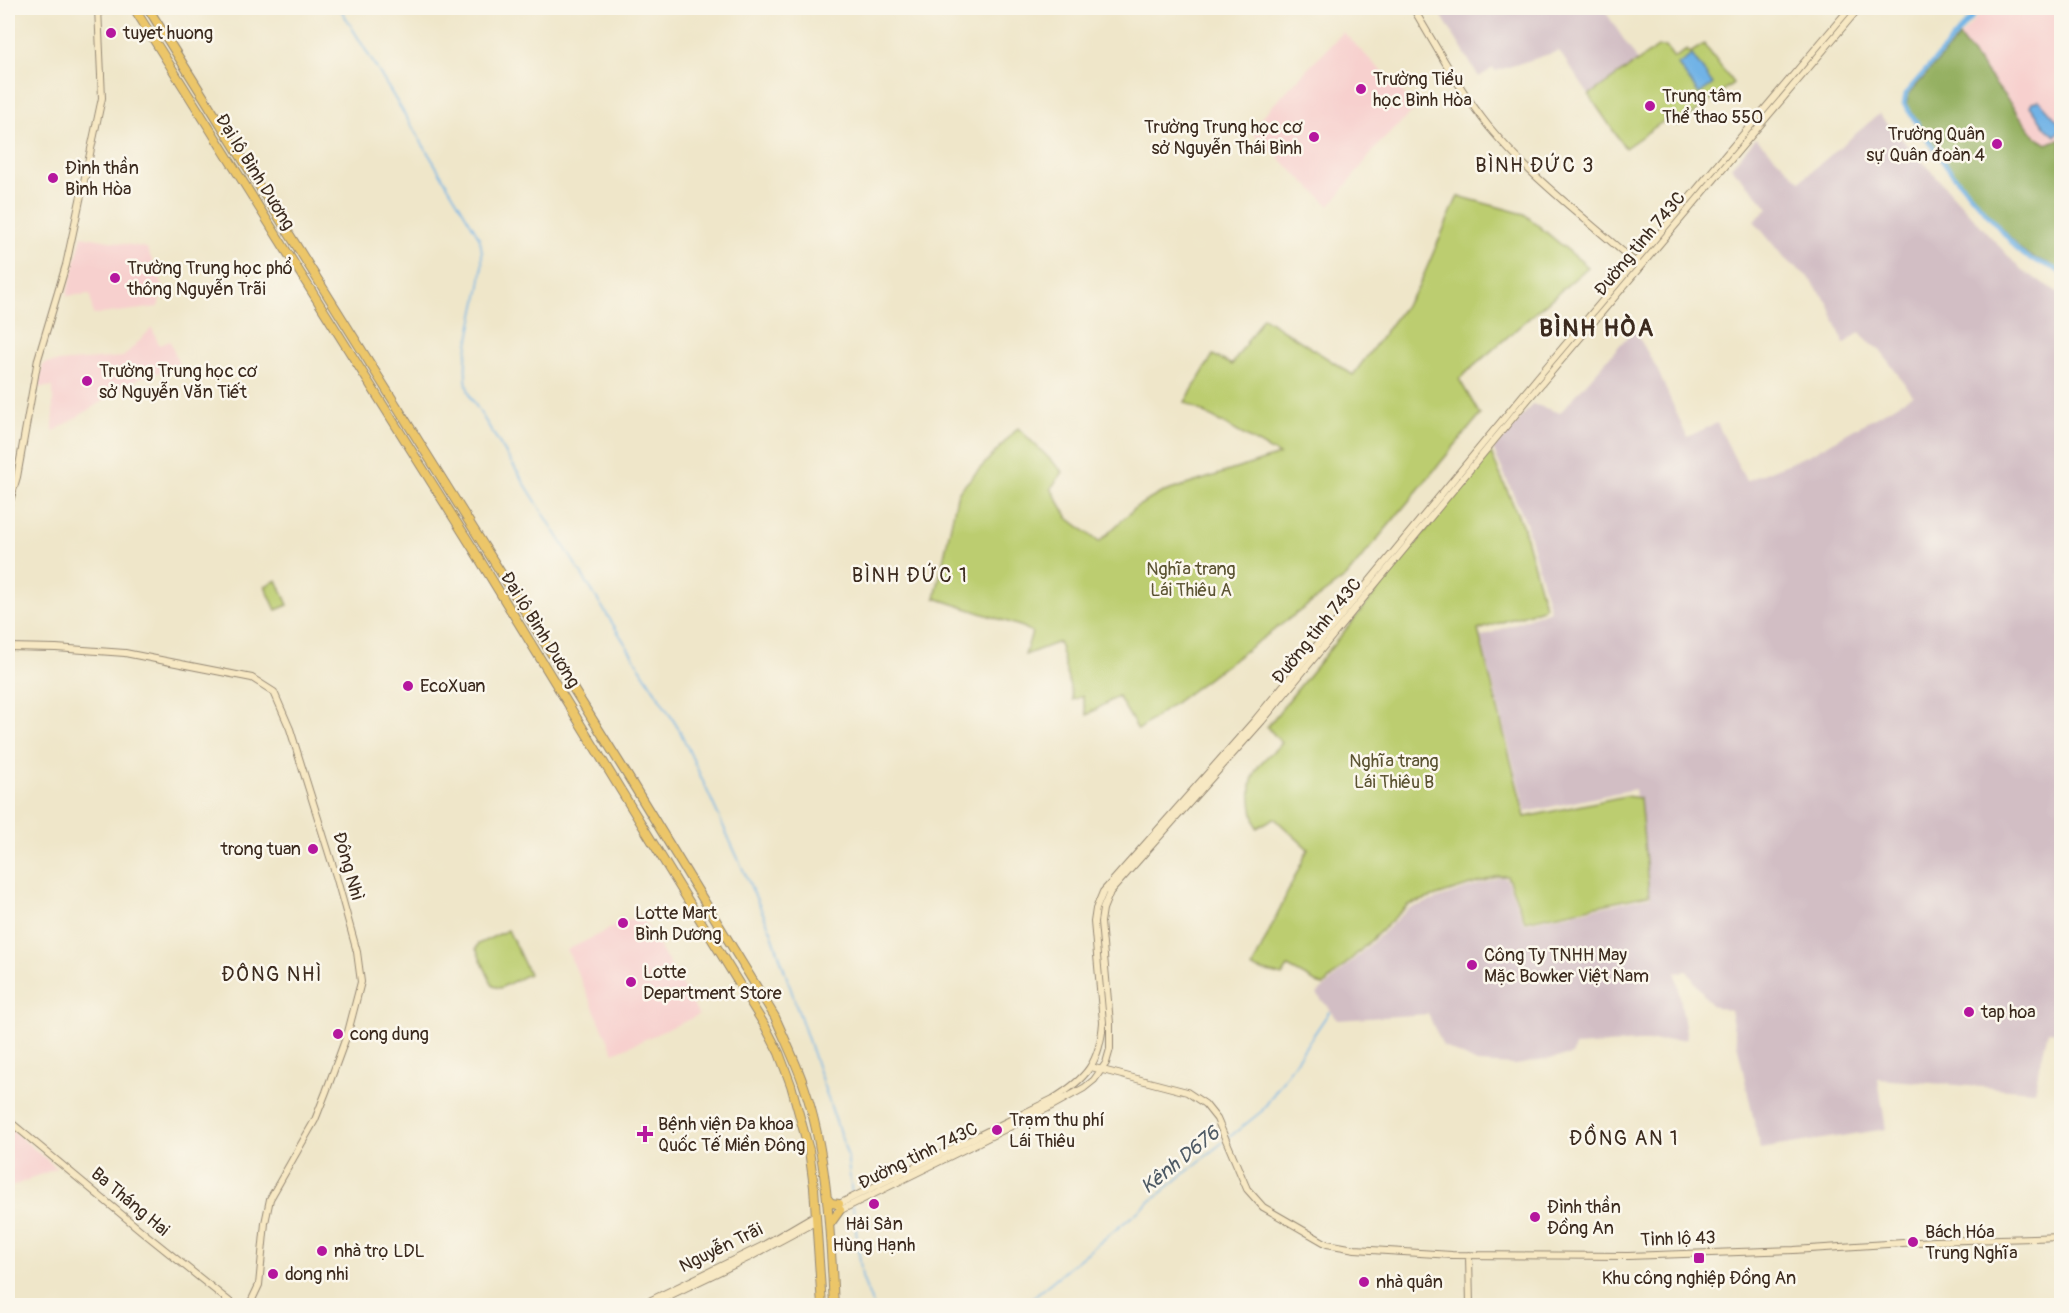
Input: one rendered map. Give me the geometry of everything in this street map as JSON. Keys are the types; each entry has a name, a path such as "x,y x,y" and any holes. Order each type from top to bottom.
{"highway":[{"name":"Đại lộ Bình Dương","path":"134,8 617,782 759,1016 779,1053 791,1085 809,1150 814,1187 822,1305"},
{"name":"Đại lộ Bình Dương","path":"148,8 626,773 775,1017 805,1088 818,1141 829,1212 834,1305"},
{"path":"253,196 263,189"},
{"path":"547,669 557,662"},
{"path":"617,782 626,773"},
{"path":"827,1198 831,1203 840,1207 829,1226"},
{"path":"815,1219 829,1212"}],"main road":[{"path":"8,508 17,477 38,359 66,265 102,98 98,8"},
{"path":"1413,8 1488,126 1511,152 1638,265"},
{"name":"Đường tỉnh 743C","path":"829,1212 1072,1095 1094,1080 1102,1071 1110,1049 1110,1031 1101,922 1110,892 1222,763 1522,401 1726,160 1798,68 1850,8"},
{"name":"Đường tỉnh 743C","path":"1726,160 1805,73 1859,8"},
{"path":"1819,43 1825,48"},
{"path":"1798,68 1805,73"},
{"name":"Đông Nhì","path":"8,647 125,653 252,678 274,692 290,729 336,876 357,952 361,982 348,1032 322,1102 270,1199 265,1223 259,1285 249,1305"},
{"name":"Đường tỉnh 743C","path":"937,1159 1053,1099 1074,1086 1091,1067 1100,1046 1103,1022 1094,922 1099,901 1103,892 1122,868 1222,763"},
{"path":"1091,1067 1102,1071"},
{"name":"Tỉnh lộ 43","path":"1102,1071 1187,1092 1205,1104 1217,1119 1247,1189 1263,1207 1327,1244 1354,1249 1469,1255 1628,1256 2061,1237"},
{"name":"Ba Tháng Hai","path":"8,1120 235,1305"},
{"name":"Nguyễn Trãi","path":"639,1305 815,1219"},
{"name":"Nguyễn Trãi","path":"648,1305 750,1257 815,1219"},
{"path":"1469,1255 1470,1305"}],"shaded area":[{"path":"1437,8 1603,8 1638,61 1589,95 1559,51 1496,71 1493,68 1479,77"},
{"name":"Trường Quân sự Quân đoàn 4","path":"1985,8 2061,8 2061,272 2051,263 2028,256 2019,248 1945,164 1906,104 1909,94"},
{"name":"Trường Trung học cơ sở Nguyễn Thái Bình","path":"1343,32 1417,107 1379,144 1330,206 1249,130"},
{"path":"1879,114 2021,270 2061,294 2062,1033 2048,1031 2034,1091 1878,1079 1886,1129 1760,1149 1730,1011 1711,1005 1687,971 1676,973 1687,1039 1575,1046 1572,1055 1516,1065 1477,1063 1443,1046 1428,1014 1338,1020 1317,994 1408,909 1501,877 1506,878 1524,923 1650,897 1635,789 1526,812 1481,637 1550,610 1526,523 1493,449 1533,404 1560,413 1634,329 1657,369 1687,437 1717,423 1746,481 1811,454 1913,395 1879,349 1869,343 1860,332 1844,344 1828,303 1807,276 1785,259 1754,221 1769,208 1731,167 1756,138 1800,181"},
{"name":"Trường Trung học phổ thông Nguyễn Trãi","path":"82,236 147,248 163,286 158,307 93,315 90,294 66,296"},
{"name":"Trường Trung học cơ sở Nguyễn Văn Tiết","path":"152,328 159,345 170,341 180,367 141,377 53,432 53,387 38,387 45,363 123,357"},
{"name":"Lotte Department Store","path":"638,915 642,917 699,1015 614,1053 567,950"},
{"path":"8,1127 40,1154 57,1168 8,1188"}],"green space":[{"name":"Trường Quân sự Quân đoàn 4","path":"1959,37 2036,137 2047,144 2061,138 2061,272 2019,248 1945,164 1906,104 1909,94"},
{"name":"Trung tâm Thể thao 550","path":"1704,44 1733,83 1678,126 1671,116 1625,148 1589,95 1658,47 1666,47 1674,58 1687,50 1690,53"},
{"name":"Nghĩa trang Lái Thiêu A","path":"1458,196 1524,214 1588,267 1459,379 1480,415 1346,577 1138,730 1118,696 1087,715 1082,696 1073,700 1059,642 1025,655 1032,632 935,598 958,492 1018,428 1063,472 1051,488 1068,518 1099,542 1136,507 1161,493 1279,455 1185,402 1213,355 1232,365 1263,317 1353,375 1418,288"},
{"name":"Nghĩa trang Lái Thiêu B","path":"1490,451 1523,527 1545,606 1542,609 1478,630 1525,817 1625,796 1640,798 1649,895 1525,921 1507,876 1499,876 1408,905 1323,986 1288,967 1282,976 1252,968 1308,849 1274,818 1257,828 1253,814 1251,789 1254,774 1260,764 1282,743 1267,727"},
{"path":"277,580 288,605 276,610 265,586"},
{"path":"508,930 529,974 500,988 493,986 476,949 478,944"}],"water":[{"path":"1692,55 1713,84 1699,94 1678,65"},
{"path":"2039,100 2061,125 2061,129 2055,136 2030,106 2032,102"}],"waterway":[{"path":"340,8 479,237 482,256 481,276 466,361 466,380 471,398 680,731 771,931 847,1154 852,1195"},
{"path":"1980,8 1906,93 1904,104 1946,166 2019,251 2062,274"},
{"name":"Kênh D676","path":"1227,1139 1262,1111 1329,1012"},
{"name":"Kênh D676","path":"1022,1306 1223,1142"},
{"path":"853,1206 862,1277 873,1306"}],"place":[{"name":"tuyet huong","path":"111,33"},
{"name":"Trường Tiểu học Bình Hòa","path":"1361,89"},
{"name":"Trung tâm Thể thao 550","path":"1650,106"},
{"name":"Trường Trung học cơ sở Nguyễn Thái Bình","path":"1314,137"},
{"name":"Trường Quân sự Quân đoàn 4","path":"1997,144"},
{"name":"Đình thần Bình Hòa","path":"53,178"},
{"name":"Trường Trung học phổ thông Nguyễn Trãi","path":"115,278"},
{"name":"Trường Trung học cơ sở Nguyễn Văn Tiết","path":"87,381"},
{"name":"EcoXuan","path":"408,686"},
{"name":"trong tuan","path":"313,849"},
{"name":"Lotte Mart Bình Dương","path":"623,923"},
{"name":"Công Ty TNHH May Mặc Bowker Việt Nam","path":"1472,965"},
{"name":"Lotte Department Store","path":"631,982"},
{"name":"tap hoa","path":"1969,1012"},
{"name":"cong dung","path":"338,1034"},
{"name":"Trạm thu phí Lái Thiêu","path":"997,1130"},
{"name":"Bệnh viện Đa khoa Quốc Tế Miền Đông","path":"645,1134"},
{"name":"Hải Sản Hùng Hạnh","path":"874,1204"},
{"name":"Đình thần Đồng An","path":"1535,1217"},
{"name":"Bách Hóa Trung Nghĩa","path":"1913,1242"},
{"name":"nhà trọ LDL","path":"322,1251"},
{"name":"Khu công nghiệp Đồng An","path":"1699,1258"},
{"name":"dong nhi","path":"273,1274"},
{"name":"nhà quân","path":"1364,1282"}],"district":[{"name":"BÌNH ĐỨC 3","path":"1535,165"},
{"name":"BÌNH HÒA","path":"1597,328"},
{"name":"BÌNH ĐỨC 1","path":"910,575"},
{"name":"ĐÔNG NHÌ","path":"272,974"},
{"name":"ĐỒNG AN 1","path":"1624,1138"}]}
